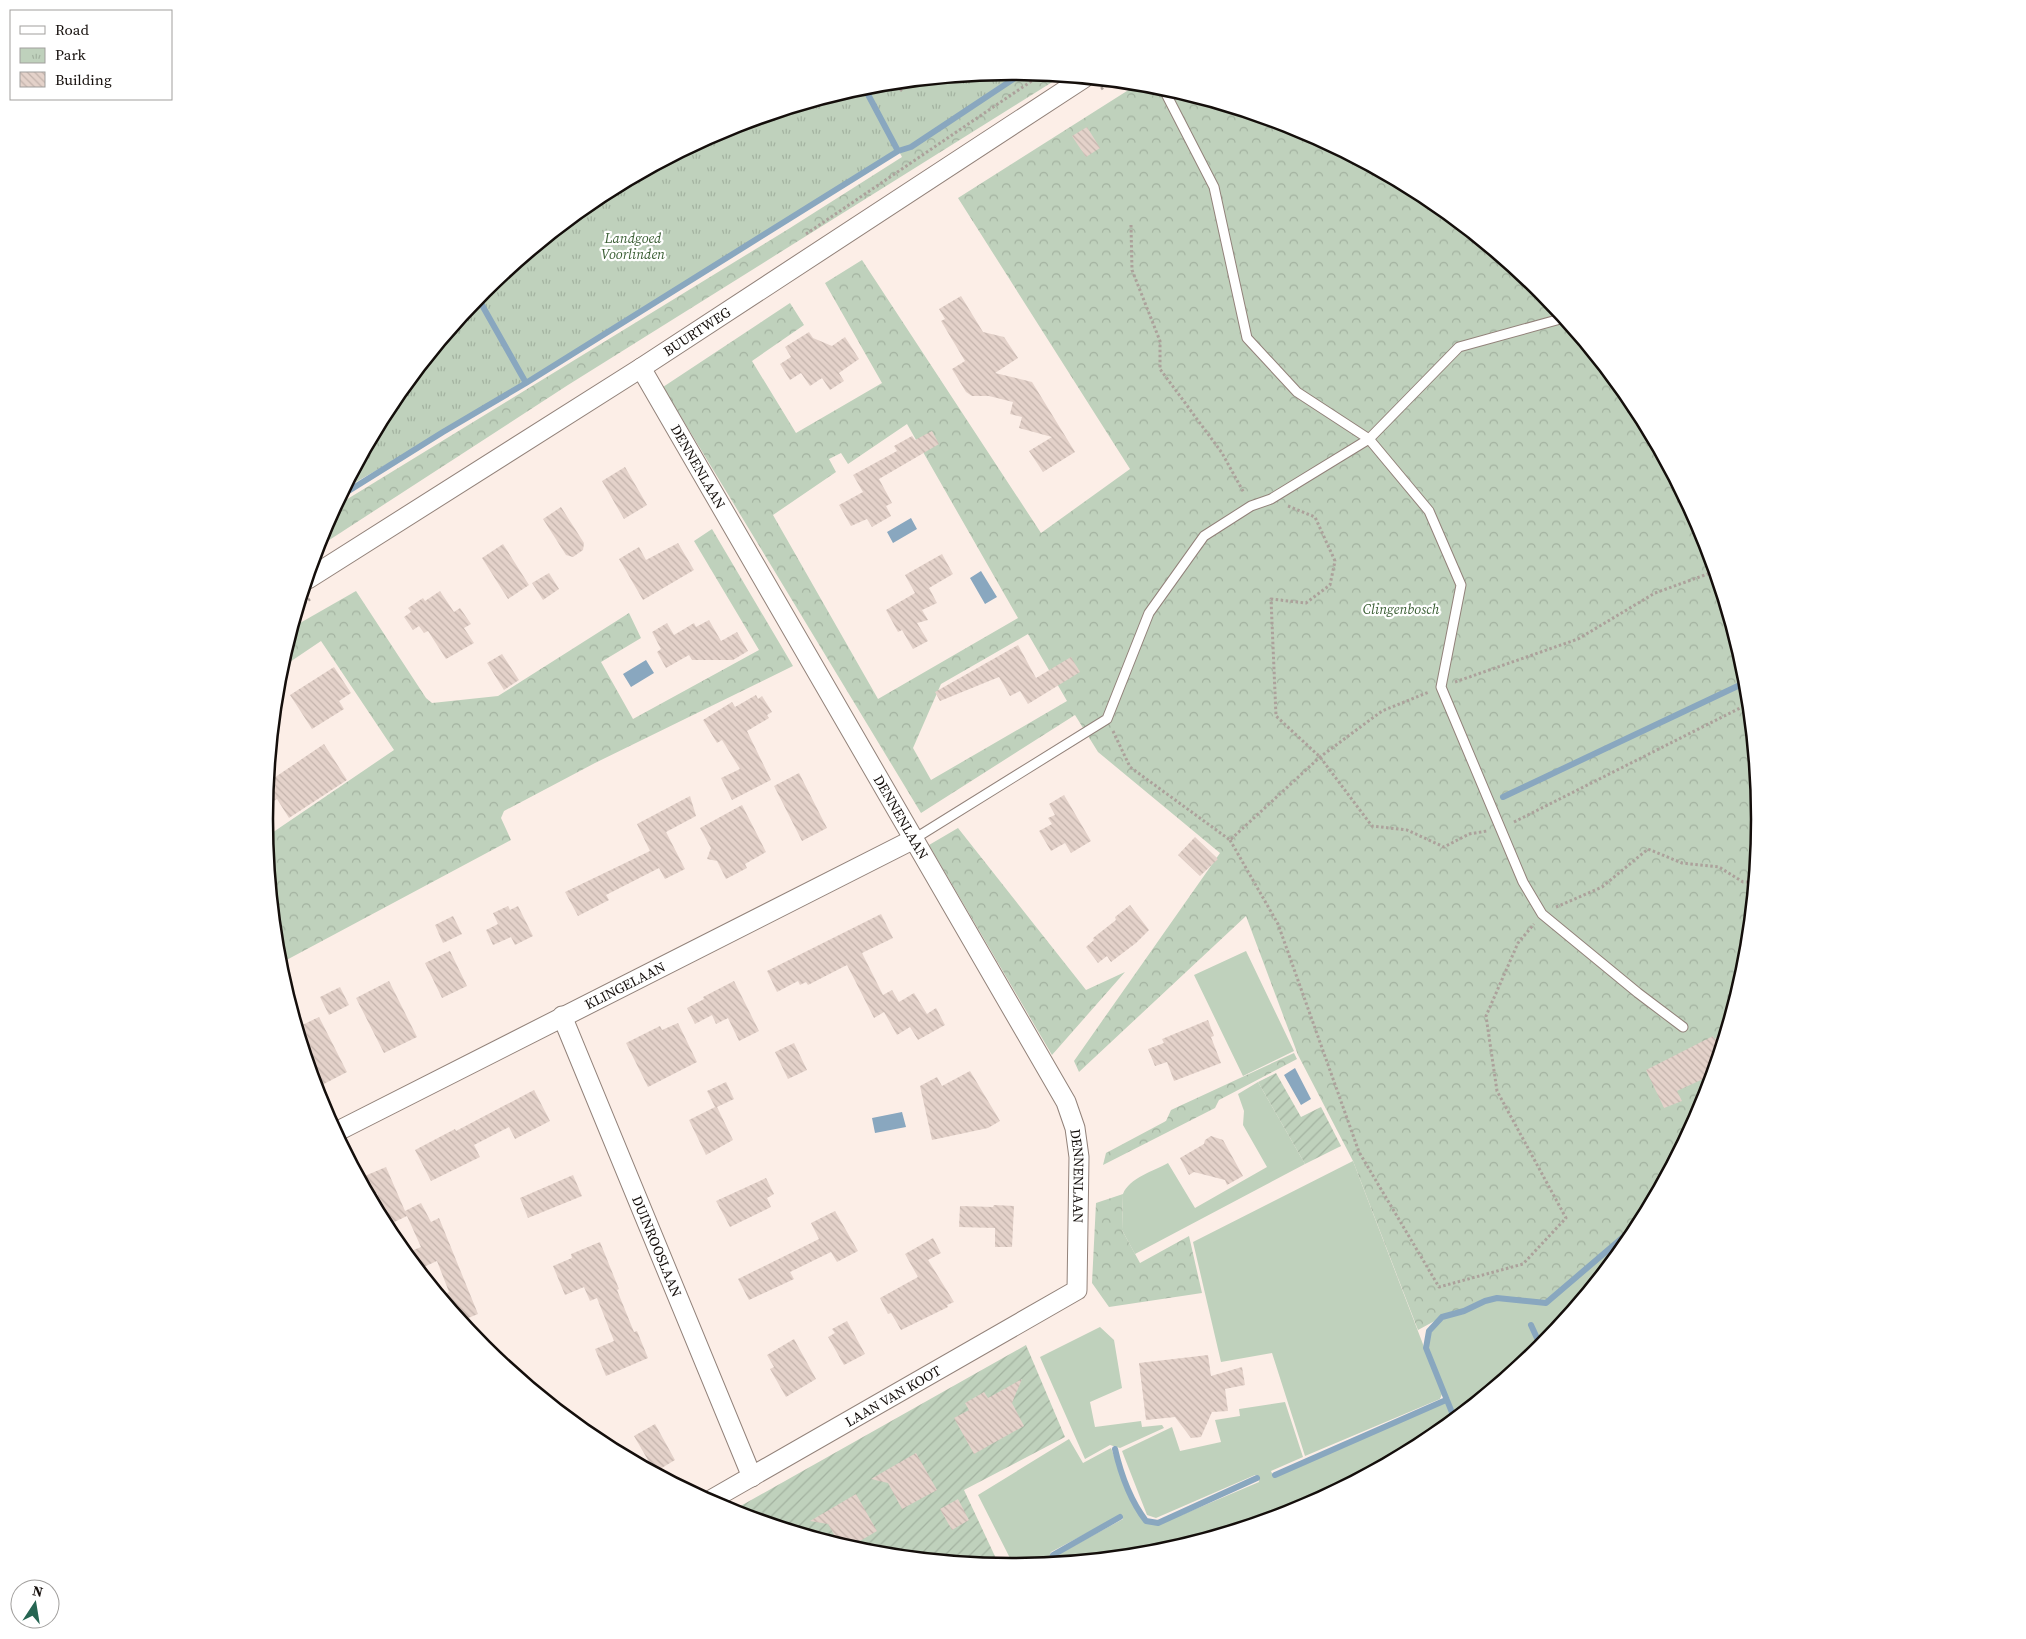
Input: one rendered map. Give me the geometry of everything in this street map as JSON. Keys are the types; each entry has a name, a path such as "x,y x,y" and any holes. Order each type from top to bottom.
{"street":[{"name":"BUURTWEG","path":"316,574 641,368 1076,83"},
{"name":"DENNENLAAN","path":"641,368 1066,1102 1075,1128 1079,1157 1077,1290"},
{"name":"KLINGELAAN","path":"342,1129 914,839"},
{"name":"DUINROOSLAAN","path":"562,1016 752,1476"},
{"name":"LAAN VAN KOOT","path":"716,1497 1077,1290"}],"lane":[{"path":"1167,96 1214,186 1246,338 1297,392 1369,439 1428,511 1461,584 1442,687 1523,882 1542,914 1638,993 1683,1027"},
{"path":"914,839 1107,719 1149,613 1204,536 1251,506 1271,499 1369,439 1459,348 1558,320"}],"path":[{"path":"804,235 1032,81"},
{"path":"1131,225 1132,270 1160,341 1160,369 1222,453 1251,506"},
{"path":"1271,499 1315,517 1334,561 1330,585 1306,603 1271,599 1276,716 1320,757 1372,826 1407,830 1444,847 1469,834 1500,829 1743,706"},
{"path":"1230,840 1320,757 1382,712 1442,687 1578,639 1655,593 1710,573"},
{"path":"1107,719 1130,767 1230,840 1278,924 1358,1152 1439,1287 1523,1264 1566,1218 1497,1091 1486,1016 1518,943 1542,914 1602,887 1648,849 1682,864 1719,868 1743,882 1750,882"}],"green space":[{"name":"Landgoed Voorlinden","path":"1012,80 911,147 898,151 526,383 355,483 398,409 426,369 490,297 525,264 563,233 643,179 686,156 730,136 775,119 822,105 916,86"},
{"path":"1013,80 1053,82 568,385 329,540 347,499 790,228 902,157 869,94 916,86 965,82"},
{"name":"Clingenbosch","path":"1130,89 1204,105 1251,119 1296,136 1340,156 1383,179 1463,233 1501,264 1536,297 1600,369 1628,409 1676,492 1713,582 1727,628 1738,675 1746,723 1751,771 1752,820 1751,868 1746,916 1738,964 1727,1011 1713,1057 1676,1147 1623,1237 1546,1303 1497,1298 1442,1317 1418,1330 1353,1161 1298,1055 1246,916 1079,1072 1074,1061 1220,853 1098,752 1075,715 921,813 663,387 790,303 804,325 752,361 796,433 882,383 825,283 862,260 1041,533 1130,469 958,198","holes":["907,424 1018,618 878,699 773,515 836,472 829,459 841,453 848,464","1028,634 1067,701 931,780 913,748 941,684"]},
{"path":"712,529 793,666 595,763 504,811 501,818 511,840 287,960 280,916 273,832 394,750 321,641 291,661 301,623 356,591 426,698 432,703 498,696 629,613 641,638 601,662 633,719 759,650 694,541"},
{"path":"958,828 1086,990 1125,972 1052,1055 929,845"},
{"path":"1246,951 1294,1051 1243,1076 1194,975"},
{"path":"1294,1053 1297,1059 1219,1100 1215,1108 1103,1165 1106,1153 1166,1121 1171,1110"},
{"path":"1276,1073 1301,1117 1321,1107 1341,1146 1305,1164 1258,1082"},
{"path":"1258,1082 1305,1164 1135,1254 1122,1230 1123,1194 1126,1188 1142,1175 1168,1163 1195,1208 1267,1167 1243,1125 1244,1111 1238,1094"},
{"path":"1353,1161 1442,1394 1440,1399 1305,1456 1272,1353 1221,1362 1193,1242"},
{"path":"1123,1194 1122,1230 1140,1263 1189,1236 1202,1293 1109,1307 1092,1283 1096,1203"},
{"path":"1623,1237 1600,1270 1536,1342 1501,1375 1463,1406 1383,1460 1340,1483 1296,1503 1251,1520 1157,1545 1110,1553 1056,1557 1123,1519 1121,1515 1051,1552 1049,1558 1010,1559 978,1495 1069,1439 1083,1463 1111,1448 1134,1507 1145,1523 1158,1525 1259,1482 1258,1476 1255,1475 1156,1518 1147,1515 1122,1451 1172,1427 1180,1451 1221,1442 1215,1420 1240,1416 1239,1409 1285,1402 1303,1457 1271,1471 1274,1478 1450,1400 1437,1376 1426,1348 1429,1331 1442,1317 1464,1311 1485,1301 1497,1298 1546,1303"},
{"path":"1100,1327 1114,1340 1122,1388 1090,1402 1095,1427 1141,1421 1142,1427 1162,1425 1164,1428 1120,1448 1110,1445 1085,1459 1040,1357"},
{"path":"1026,1345 1065,1437 964,1490 996,1558 916,1553 869,1545 822,1534 775,1520 740,1507"}],"water":[{"path":"911,518 917,529 893,543 887,532"},
{"path":"981,571 997,597 985,604 970,578"},
{"path":"646,660 654,673 631,687 623,674"},
{"path":"1295,1068 1311,1099 1301,1105 1284,1075"},
{"path":"902,1112 906,1127 875,1133 872,1118"}],"building":[{"path":"1087,127 1100,148 1086,157 1072,136"},
{"path":"961,296 983,332 1004,337 1018,358 995,373 1032,382 1075,452 1043,472 1029,451 1052,437 1019,428 1022,417 1010,414 1013,402 989,396 972,396 966,392 952,369 965,361 941,321 945,319 939,309"},
{"path":"809,332 813,338 832,346 845,337 859,359 839,373 844,381 830,390 822,378 810,386 801,373 790,380 780,364 791,357 785,347"},
{"path":"932,431 939,444 879,479 892,503 886,506 891,516 872,527 867,519 851,526 839,505 863,492 853,475 897,451 894,446 912,436 915,440"},
{"path":"625,467 647,505 624,519 602,481"},
{"path":"561,507 584,543 583,550 573,557 566,555 543,519"},
{"path":"678,543 694,570 643,600 619,559 639,547 646,560"},
{"path":"503,544 529,585 508,599 482,558"},
{"path":"942,554 953,574 929,588 937,603 922,610 928,620 917,623 928,641 913,649 902,630 898,632 886,610 915,593 905,575"},
{"path":"549,573 559,589 543,600 532,583"},
{"path":"440,591 454,612 460,608 471,624 464,628 474,643 446,659 428,631 424,633 419,626 413,630 404,617 411,612 408,608 423,598 425,601"},
{"path":"709,620 721,641 737,632 748,651 733,660 692,660 689,655 666,668 657,652 661,649 652,632 667,623 674,635 694,623 696,627"},
{"path":"1018,645 1036,678 1071,657 1080,672 1028,704 1020,691 1010,696 999,677 940,701 935,692"},
{"path":"502,654 519,680 504,690 487,663"},
{"path":"334,667 351,693 339,701 344,709 312,729 290,695"},
{"path":"756,695 758,699 762,696 772,712 767,715 769,718 747,731 771,780 732,800 721,778 740,769 722,740 717,743 703,720 732,702 735,707"},
{"path":"324,744 347,780 289,818 277,799 274,801 275,777"},
{"path":"799,773 827,828 802,841 774,786"},
{"path":"1064,795 1091,841 1071,853 1065,843 1051,851 1039,831 1052,824 1048,818 1055,815 1049,804"},
{"path":"690,796 696,816 666,832 685,869 665,879 659,868 606,895 609,900 578,916 565,892 650,851 637,824"},
{"path":"742,805 766,852 745,864 747,868 726,879 717,861 707,859 711,848 700,828"},
{"path":"1195,837 1218,859 1200,876 1178,855"},
{"path":"1130,905 1149,930 1136,943 1111,962 1107,956 1098,963 1086,947 1094,940 1093,938 1116,920 1115,917"},
{"path":"508,906 510,910 518,906 533,936 515,945 511,937 493,945 486,930 498,924 493,913"},
{"path":"881,914 893,938 862,953 883,995 892,990 899,1002 914,993 927,1014 936,1008 945,1025 918,1040 910,1027 897,1035 884,1012 874,1018 847,965 808,985 806,982 800,985 798,981 777,992 767,971"},
{"path":"453,916 462,934 443,943 435,925"},
{"path":"450,951 467,986 442,998 425,963"},
{"path":"389,981 417,1037 384,1053 356,998"},
{"path":"734,981 759,1031 739,1041 728,1018 716,1024 712,1015 695,1024 687,1008 704,999 703,997"},
{"path":"340,987 349,1005 329,1015 320,997"},
{"path":"319,1017 347,1072 323,1084 303,1025"},
{"path":"1208,1020 1214,1036 1211,1037 1221,1063 1174,1081 1167,1062 1155,1066 1148,1049 1164,1043 1162,1039"},
{"path":"678,1023 697,1062 648,1087 626,1043 660,1026 662,1030"},
{"path":"1713,1036 1714,1039 1719,1036 1705,1078 1677,1091 1682,1101 1664,1108 1646,1070"},
{"path":"794,1043 807,1070 788,1079 775,1052"},
{"path":"970,1071 1000,1121 988,1128 932,1140 920,1086 937,1077 942,1086"},
{"path":"726,1082 734,1099 717,1107 733,1140 706,1155 689,1120 715,1107 707,1091"},
{"path":"534,1090 550,1121 515,1139 509,1127 474,1145 480,1157 431,1181 415,1150"},
{"path":"1211,1136 1223,1140 1243,1176 1227,1185 1225,1180 1194,1172 1189,1175 1180,1158 1204,1144 1205,1140"},
{"path":"386,1167 405,1211 421,1203 431,1222 439,1218 478,1314 468,1318 446,1294 449,1292 437,1261 424,1267 412,1250 421,1247 407,1216 393,1222 366,1176"},
{"path":"573,1175 582,1196 528,1218 520,1198"},
{"path":"766,1178 774,1194 767,1198 771,1207 730,1227 716,1201"},
{"path":"994,1205 1014,1206 1012,1247 995,1247 995,1228 959,1227 960,1206 993,1207"},
{"path":"835,1211 858,1251 837,1262 831,1252 790,1272 794,1279 749,1300 738,1279 819,1239 811,1223"},
{"path":"933,1238 941,1253 928,1260 954,1302 947,1305 948,1307 901,1330 891,1313 888,1314 880,1298 918,1277 905,1254"},
{"path":"600,1242 634,1332 637,1331 648,1358 606,1376 595,1349 614,1341 597,1298 590,1301 584,1287 565,1295 553,1266 572,1258 571,1254"},
{"path":"847,1321 865,1354 844,1365 828,1337 835,1333 832,1329"},
{"path":"794,1339 816,1379 786,1397 770,1369 774,1367 767,1355"},
{"path":"1208,1355 1211,1376 1242,1367 1245,1385 1225,1389 1228,1411 1212,1412 1201,1437 1191,1438 1175,1417 1146,1420 1139,1363"},
{"path":"1022,1379 1012,1403 1024,1426 974,1454 954,1418 969,1410 965,1403 984,1392 988,1398"},
{"path":"655,1424 675,1460 660,1469 650,1464 634,1436"},
{"path":"916,1453 937,1490 902,1509 888,1483 871,1479"},
{"path":"856,1494 877,1531 858,1542 836,1537 828,1524 810,1521"},
{"path":"958,1499 969,1520 952,1530 940,1509"}],"waterway":[{"path":"352,489 526,383 898,151 911,147 1012,80"},
{"path":"868,94 898,151"},
{"path":"482,305 526,383"},
{"path":"1503,797 1740,685"},
{"path":"1452,1414 1426,1348 1429,1331 1442,1317 1464,1311 1485,1301 1497,1298 1546,1303 1623,1237"},
{"path":"1531,1325 1538,1340"},
{"path":"1275,1475 1446,1400"},
{"path":"1115,1449 1127,1487 1135,1505 1146,1521 1158,1523 1257,1478"},
{"path":"1052,1557 1120,1517"}]}
